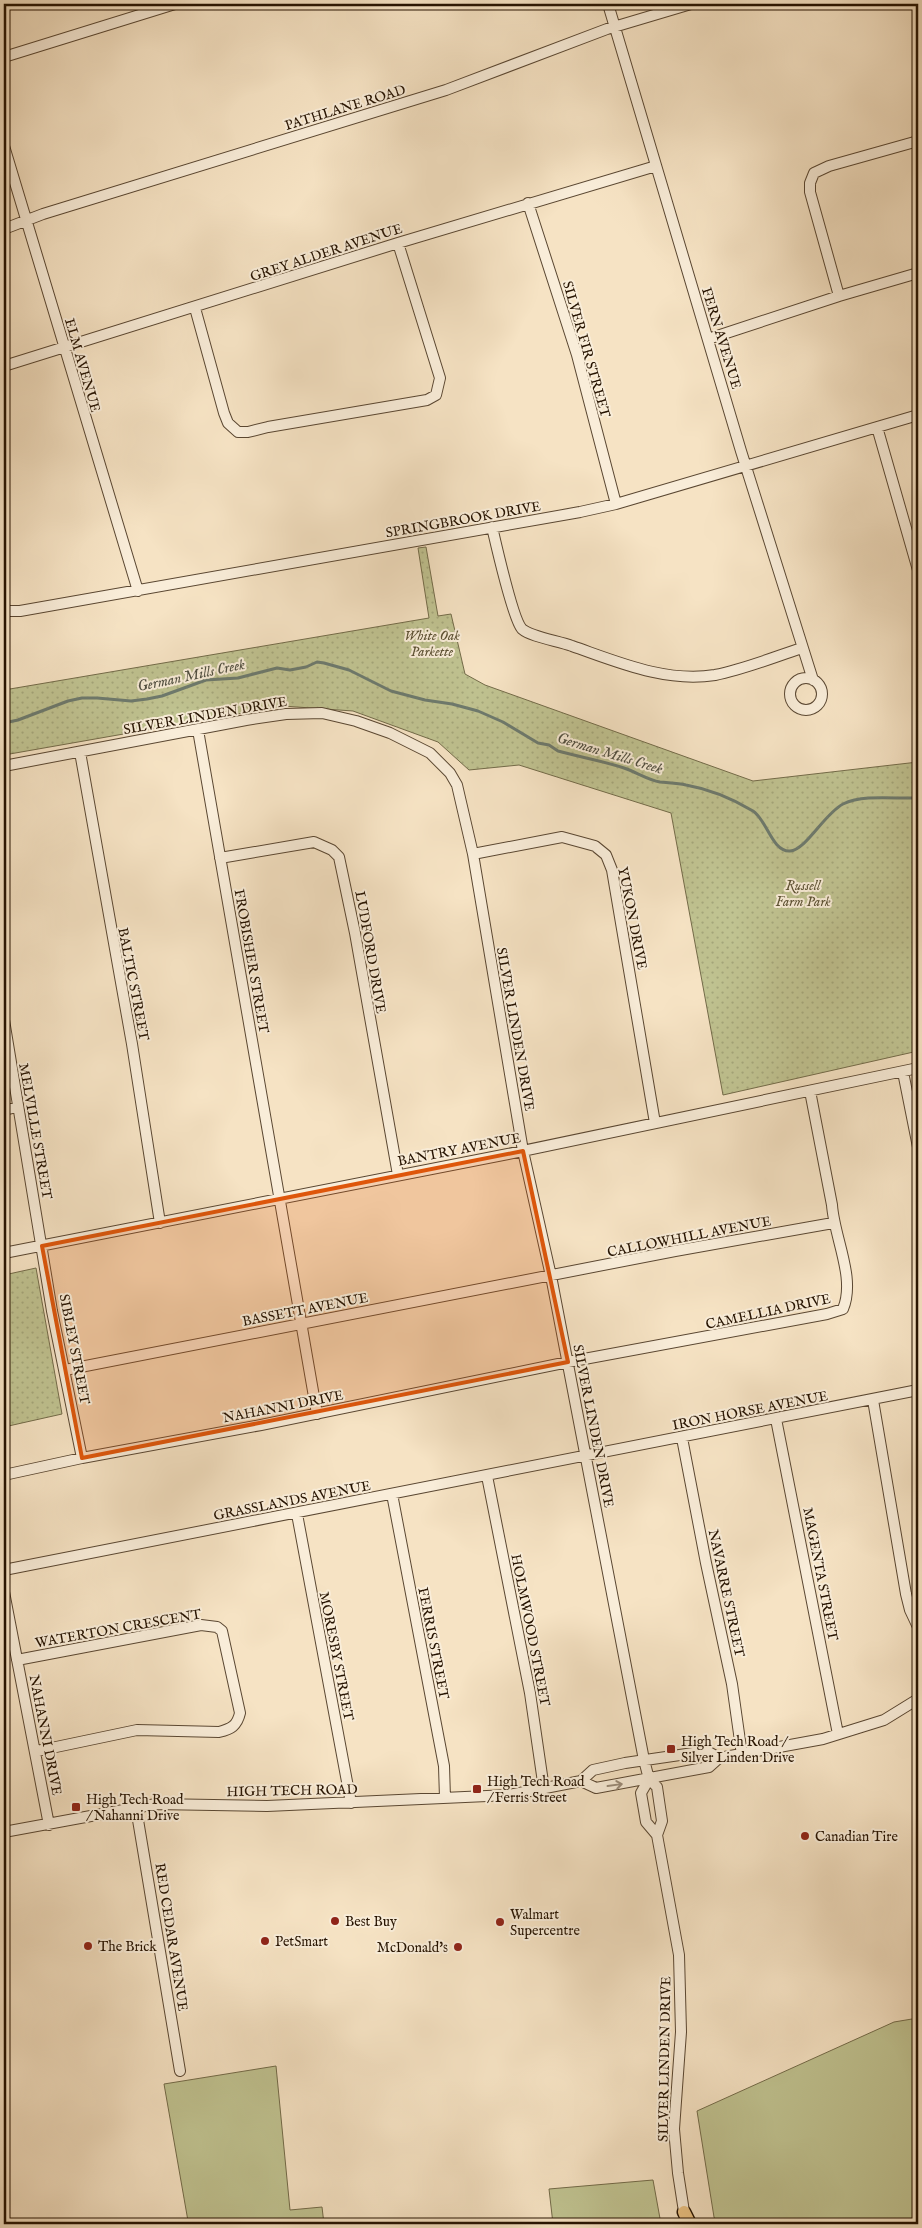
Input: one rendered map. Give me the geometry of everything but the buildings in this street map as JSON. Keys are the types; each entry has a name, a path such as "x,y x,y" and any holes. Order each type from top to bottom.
{"main road":[{"path":"685,2218 690,2224"}],"street":[{"path":"4,57 175,4"},
{"name":"FERN AVENUE","path":"608,4 746,466 813,680"},
{"name":"PATHLANE ROAD","path":"4,229 446,90 616,27 691,4"},
{"path":"839,296 810,192 810,183 814,173 829,166 918,141"},
{"name":"ELM AVENUE","path":"4,146 138,591"},
{"name":"GREY ALDER AVENUE","path":"4,366 528,203 656,166"},
{"name":"SILVER FIR STREET","path":"528,203 577,355 616,504"},
{"path":"195,308 224,413 228,423 238,432 248,432 427,400 436,396 440,378 398,243"},
{"path":"708,339 839,296 918,274"},
{"name":"SPRINGBROOK DRIVE","path":"4,611 20,611 138,591 616,504 918,414"},
{"path":"877,427 918,570"},
{"path":"492,527 513,611 522,628 532,634 552,639 637,669 686,676 714,675 802,648"},
{"name":"SILVER LINDEN DRIVE","path":"4,766 286,714 322,713 356,721 417,745 430,753 450,773 457,785 473,854 523,1150 551,1276 644,1760 649,1779 657,1787 662,1821 657,1835"},
{"name":"FROBISHER STREET","path":"198,730 317,1414"},
{"name":"BALTIC STREET","path":"80,752 132,1044 160,1222"},
{"name":"YUKON DRIVE","path":"473,854 562,837 595,846 606,855 612,870 656,1123"},
{"name":"LUDFORD DRIVE","path":"220,858 314,842 332,850 339,857 355,933 398,1175"},
{"name":"MELVILLE STREET","path":"4,1020 17,1107 42,1246"},
{"name":"BANTRY AVENUE","path":"4,1253 523,1150 918,1068"},
{"path":"903,1072 918,1147"},
{"name":"CAMELLIA DRIVE","path":"568,1362 827,1314 843,1309 848,1286 833,1222 832,1205 810,1091"},
{"path":"4,1110 17,1107"},
{"name":"CALLOWHILL AVENUE","path":"551,1276 833,1222"},
{"name":"SIBLEY STREET","path":"42,1246 52,1311 82,1458"},
{"name":"BASSETT AVENUE","path":"65,1370 551,1276"},
{"name":"NAHANNI DRIVE","path":"4,1475 82,1458 317,1414 568,1362"},
{"name":"IRON HORSE AVENUE","path":"586,1456 918,1390"},
{"path":"873,1400 906,1594 910,1610 918,1627"},
{"name":"MAGENTA STREET","path":"776,1419 838,1734"},
{"name":"NAVARRE STREET","path":"682,1438 732,1684 742,1755"},
{"name":"GRASSLANDS AVENUE","path":"4,1570 586,1456"},
{"name":"HOLMWOOD STREET","path":"487,1476 530,1693 544,1789"},
{"name":"FERRIS STREET","path":"392,1494 444,1766 445,1798"},
{"name":"MORESBY STREET","path":"296,1514 351,1803"},
{"name":"NAHANNI DRIVE","path":"4,1592 49,1825"},
{"name":"WATERTON CRESCENT","path":"17,1660 201,1625 217,1627 222,1631 226,1644 240,1713 238,1722 231,1729 219,1732 137,1730 36,1751"},
{"name":"HIGH TECH ROAD","path":"581,1781 596,1788 709,1767 719,1758 823,1739 884,1720 918,1699"},
{"name":"HIGH TECH ROAD","path":"4,1832 156,1804 266,1806 509,1795 581,1781 593,1770 644,1760 707,1751 719,1758"},
{"name":"SILVER LINDEN DRIVE","path":"649,1779 641,1792 646,1822 657,1835 679,1955 681,2032 674,2129 685,2218"},
{"name":"RED CEDAR AVENUE","path":"136,1808 180,2071"}],"highlighted area":[{"path":"523,1151 568,1362 82,1458 42,1246"}],"green space":[{"path":"426,547 438,616 451,614 465,674 485,685 753,781 918,762 918,1051 723,1095 671,813 519,765 469,770 438,742 353,711 283,706 4,755 4,690 429,618 418,548"},
{"path":"36,1268 62,1414 4,1427 4,1275"},
{"path":"918,2018 918,2224 717,2224 714,2217 697,2111 894,2022"},
{"path":"276,2066 290,2210 322,2207 324,2224 168,2224 188,2221 164,2084"},
{"path":"653,2180 661,2224 553,2224 549,2189"}],"waterway":[{"name":"German Mills Creek","path":"4,723 82,698 131,701 147,699 162,696 206,680 238,678 277,668 290,670 306,667 317,662 349,670 391,691 478,711 503,722 538,743 549,745 558,751 616,766 656,781 695,787 721,795 758,815 774,841 784,850 790,851 802,845 829,815 843,804 870,798 918,798"}],"place":[{"name":"High Tech Road / Silver Linden Drive","path":"671,1749"},
{"name":"High Tech Road / Ferris Street","path":"477,1789"},
{"name":"High Tech Road / Nahanni Drive","path":"76,1807"},
{"name":"Canadian Tire","path":"805,1836"},
{"name":"Best Buy","path":"335,1921"},
{"name":"Walmart Supercentre","path":"500,1922"},
{"name":"PetSmart","path":"265,1941"},
{"name":"The Brick","path":"88,1946"},
{"name":"McDonald's","path":"458,1947"}],"park label":[{"name":"White Oak Parkette","path":"432,644"},
{"name":"Russell Farm Park","path":"803,894"}]}
